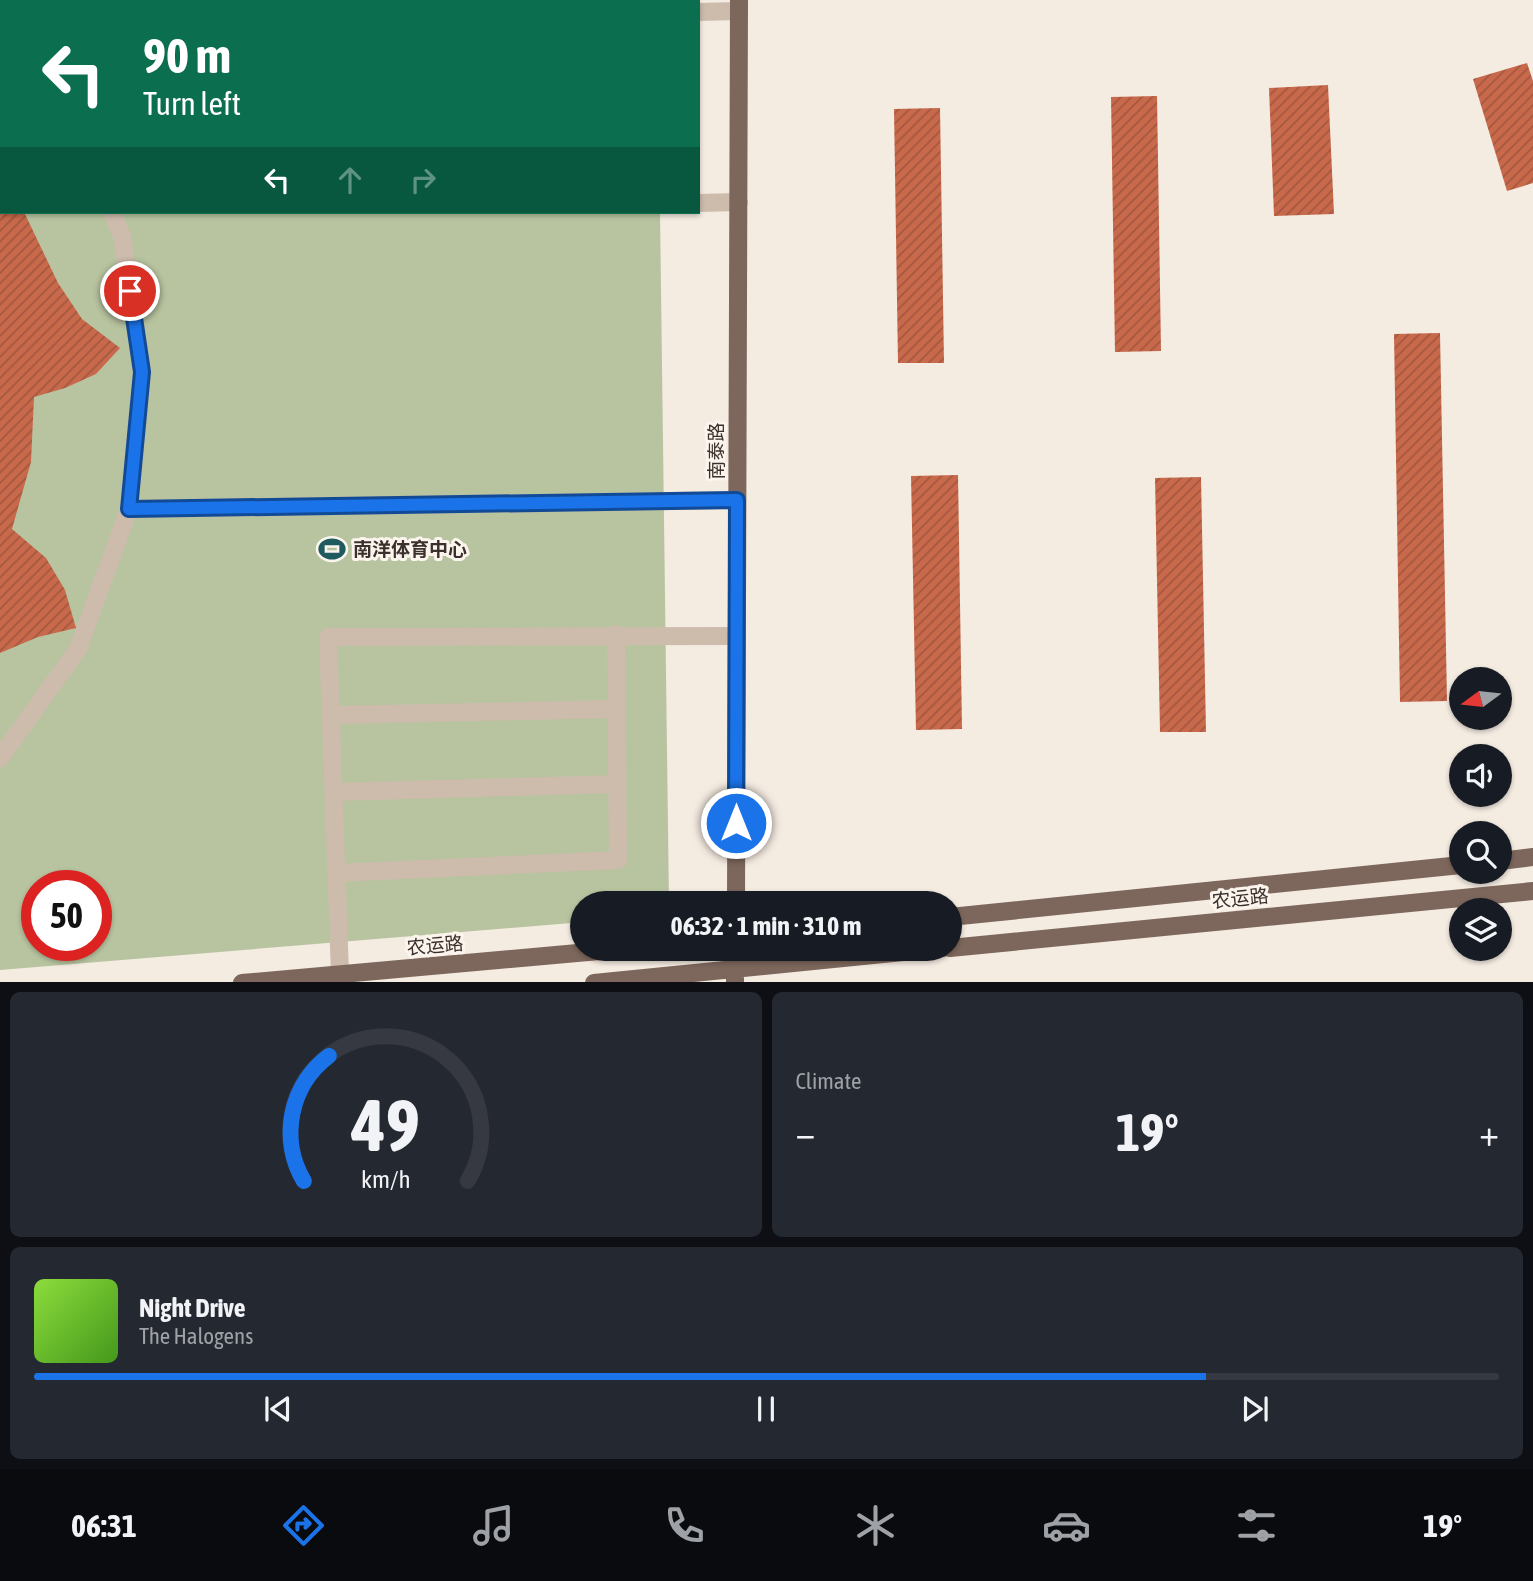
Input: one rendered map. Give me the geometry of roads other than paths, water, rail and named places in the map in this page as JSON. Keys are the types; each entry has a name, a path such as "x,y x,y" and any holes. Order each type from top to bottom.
{"main road":[{"name":"南泰路","path":"736,891 739,6"},
{"path":"1512,860 1533,858"},
{"name":"农运路","path":"962,917 1449,866"},
{"name":"农运路","path":"962,947 1533,891"},
{"name":"农运路","path":"242,982 570,954"},
{"path":"594,982 735,976 846,961"}],"lane":[{"path":"700,12 739,6"},
{"path":"700,203 738,202"},
{"path":"0,758 78,649 129,509 142,372 122,236 113,214"},
{"path":"129,509 737,500"},
{"path":"340,974 328,637 616,634 737,636"},
{"path":"337,873 618,860 616,634"},
{"path":"331,715 617,709"},
{"path":"334,792 618,784"}],"place":[{"name":"南洋体育中心","path":"332,549"}]}
